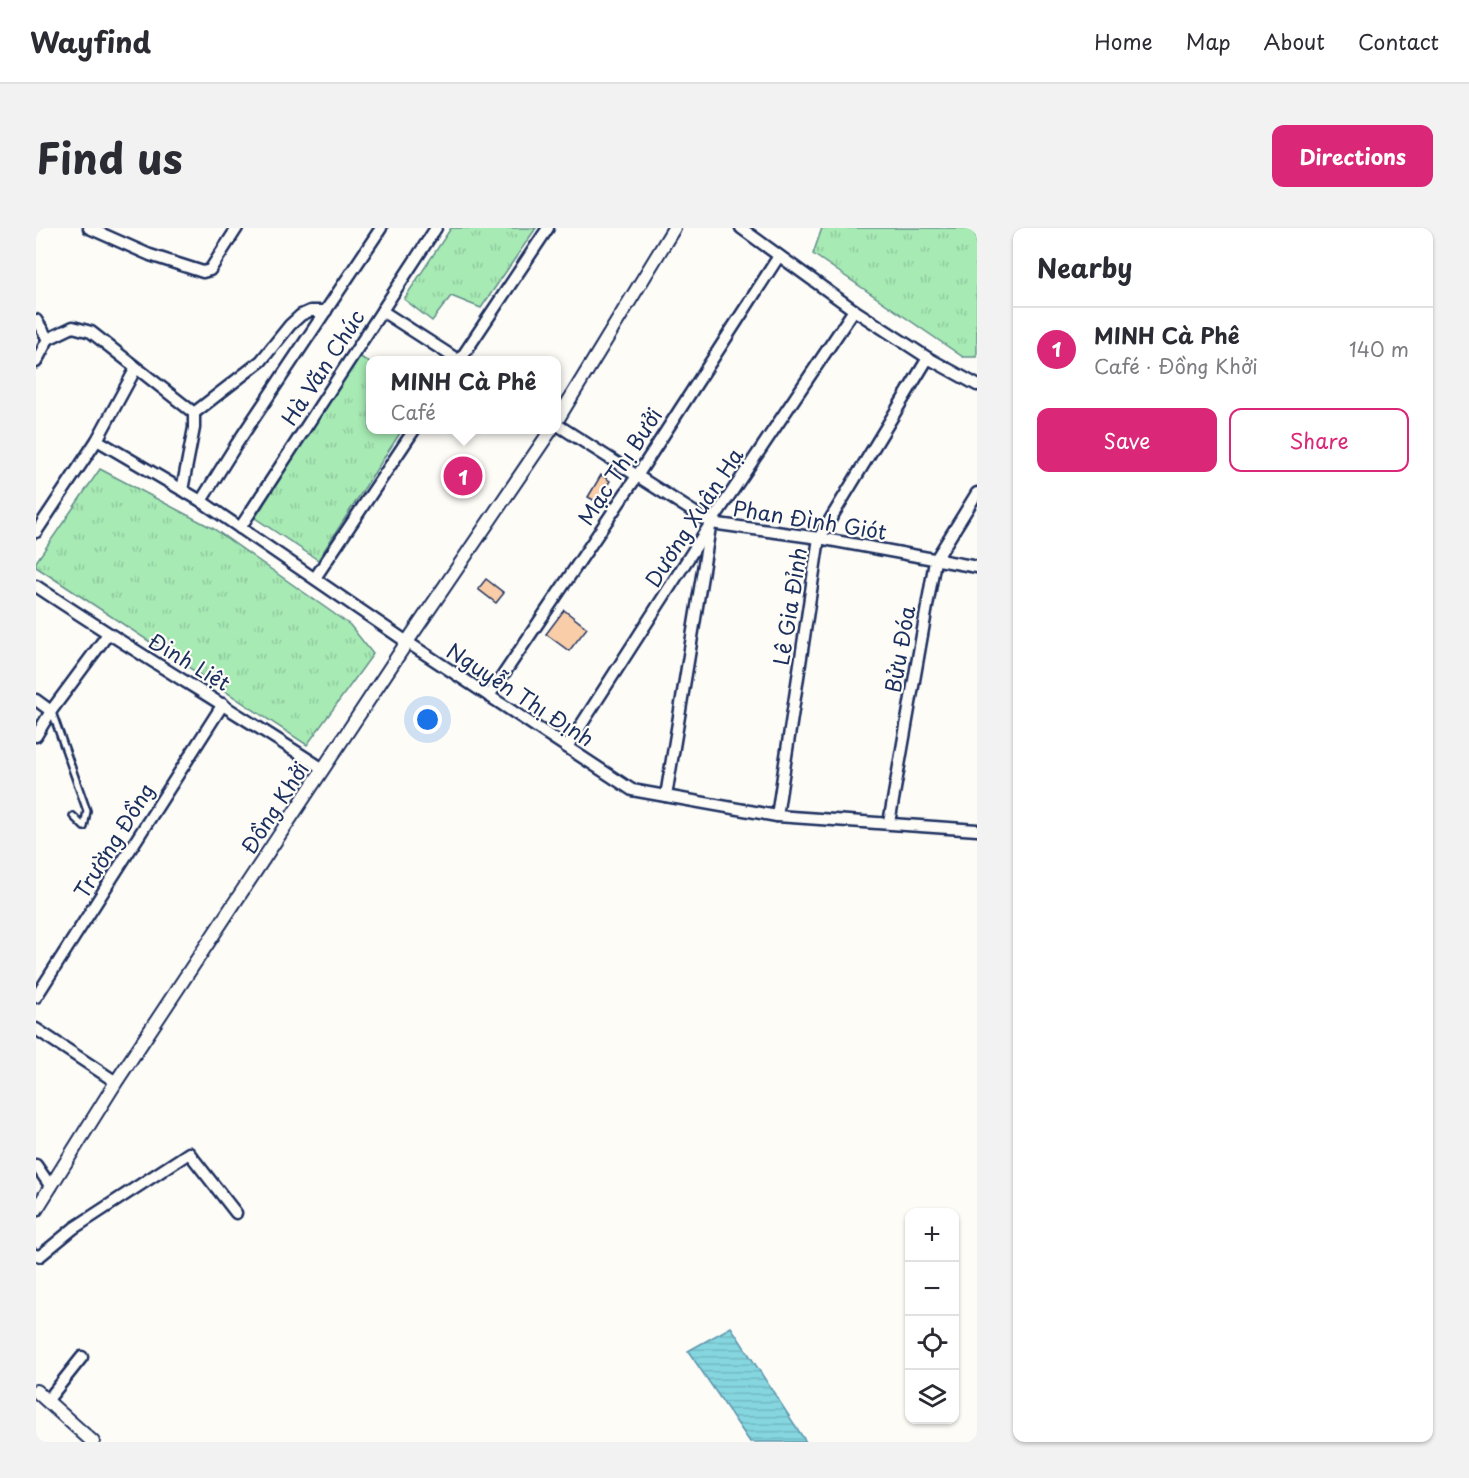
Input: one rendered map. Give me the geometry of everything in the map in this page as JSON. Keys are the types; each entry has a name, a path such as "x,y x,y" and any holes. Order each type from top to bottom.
{"street":[{"path":"89,228 125,245 199,272 210,270 237,228"},
{"path":"201,501 381,228"},
{"name":"Hà Văn Chúc","path":"240,528 436,228"},
{"path":"462,356 548,228"},
{"path":"561,415 674,228"},
{"path":"741,228 854,310 928,358 975,382"},
{"name":"Mạc Thị Bưởi","path":"489,696 637,476 779,256"},
{"name":"Dương Xuân Hạ","path":"567,747 711,523 854,310"},
{"path":"194,413 261,361 301,315 310,311 326,311"},
{"path":"382,311 453,356"},
{"path":"36,320 48,339"},
{"path":"36,362 48,339 73,327 91,332 194,413"},
{"name":"Lê Gia Đỉnh","path":"777,816 819,538 928,358"},
{"path":"36,532 96,440 136,369"},
{"path":"182,490 194,428 194,413"},
{"name":"Phan Đình Giót","path":"561,426 711,523 819,538 934,561 977,567"},
{"path":"315,578 411,434"},
{"name":"Đồng Khởi","path":"36,1210 116,1082 548,434"},
{"name":"Nguyễn Thị Định","path":"96,440 201,501 407,642 632,790 777,816 977,830"},
{"name":"Bửu Đóa","path":"889,823 934,561 977,493"},
{"path":"666,796 711,523"},
{"name":"Đinh Liệt","path":"36,586 323,769"},
{"path":"36,736 51,711 108,634"},
{"path":"36,700 51,711"},
{"name":"Trường Đồng","path":"36,997 223,704"},
{"path":"36,1029 116,1082"},
{"path":"36,1255 40,1256 74,1228 189,1153 236,1213"},
{"path":"36,1165 51,1187"},
{"path":"47,1401 82,1357"},
{"path":"36,1391 93,1442"}],"lane":[{"path":"51,711 87,811 84,827 73,816"}],"green space":[{"path":"451,228 536,228 481,308 451,296 432,321 404,299"},
{"path":"822,228 977,228 977,357 963,357 813,254"},
{"path":"359,356 366,360 366,434 399,434 318,560 255,518"},
{"path":"100,469 214,529 350,625 373,654 307,745 36,567 36,562"}],"water":[{"path":"731,1327 806,1442 750,1442 688,1351"}],"building":[{"path":"601,475 610,481 597,502 588,497"},
{"path":"486,579 504,593 496,603 478,589"},
{"path":"564,610 587,628 569,651 546,634"}],"place":[{"name":"MINH Cà Phê","path":"463,476"}]}
